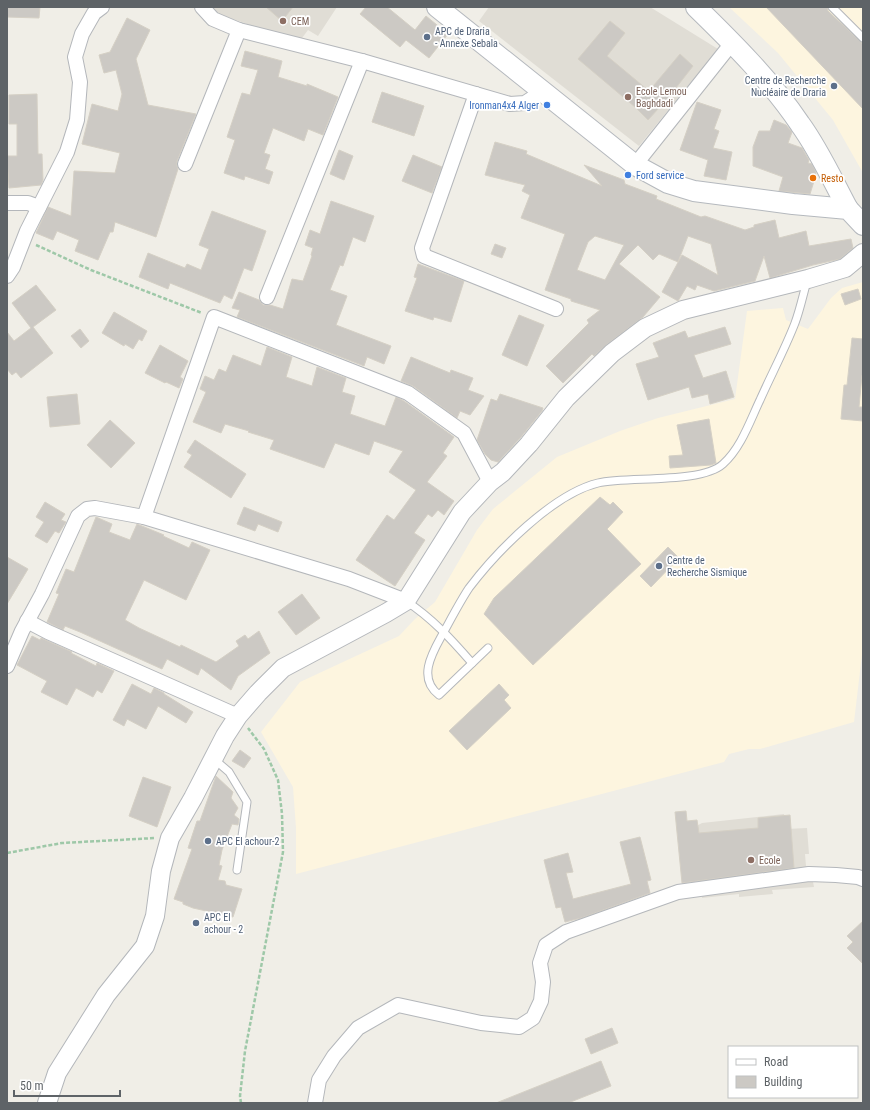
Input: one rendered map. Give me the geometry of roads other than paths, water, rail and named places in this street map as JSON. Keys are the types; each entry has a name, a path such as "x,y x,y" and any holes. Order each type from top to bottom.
{"main road":[{"path":"437,7 635,165 668,183 694,191 793,204 848,209"},
{"path":"696,7 732,42 774,88 801,124 848,209 863,225"}],"street":[{"path":"7,276 13,267 27,232 67,152 77,120 80,82 75,57 82,34 94,13 102,7"},
{"path":"189,7 239,30 362,61 510,104 525,103 542,92"},
{"path":"202,7 213,19"},
{"path":"185,164 239,30"},
{"path":"635,165 732,42"},
{"path":"267,297 362,61"},
{"path":"476,94 422,248 422,252 424,256 556,309"},
{"path":"7,204 28,203 39,207"},
{"path":"47,1103 57,1073 106,995 145,946 155,916 161,871 170,838 193,798 225,736 238,716 258,693 283,668 406,601 462,512 529,444 566,398 612,352 645,328 683,310 808,280 845,268 863,253"},
{"path":"144,516 214,317 408,393 464,433 490,482"},
{"path":"7,666 78,516 87,509 95,508 144,516 349,579 406,601"},
{"path":"27,622 238,716"},
{"path":"315,1103 319,1080 334,1056 353,1033 358,1028 398,1005 481,1023 519,1027 533,1018 541,1001 543,982 540,963 546,945 566,932 678,892 809,874 858,877 863,879"}],"lane":[{"path":"832,7 863,38"},
{"path":"488,648 439,695 434,691 428,682 427,671 436,646 469,589 491,562 547,509 570,495 598,483 698,474 722,465 734,451 748,427 794,324 808,280"},
{"path":"406,601 424,612 444,631 472,663"},
{"path":"214,758 229,772 247,802 237,870"}],"place":[{"name":"CEM","path":"283,21"},
{"name":"APC de Draria - Annexe Sebala","path":"427,37"},
{"name":"Centre de Recherche Nucléaire de Draria","path":"834,86"},
{"name":"Ecole Lemou Baghdadi","path":"628,97"},
{"name":"Ironman4x4 Alger","path":"547,105"},
{"name":"Ford service","path":"628,175"},
{"name":"Resto","path":"813,178"},
{"name":"Centre de Recherche Sismique","path":"659,566"},
{"name":"APC El achour-2","path":"208,841"},
{"name":"Ecole","path":"751,860"},
{"name":"APC El achour - 2","path":"196,923"}]}
